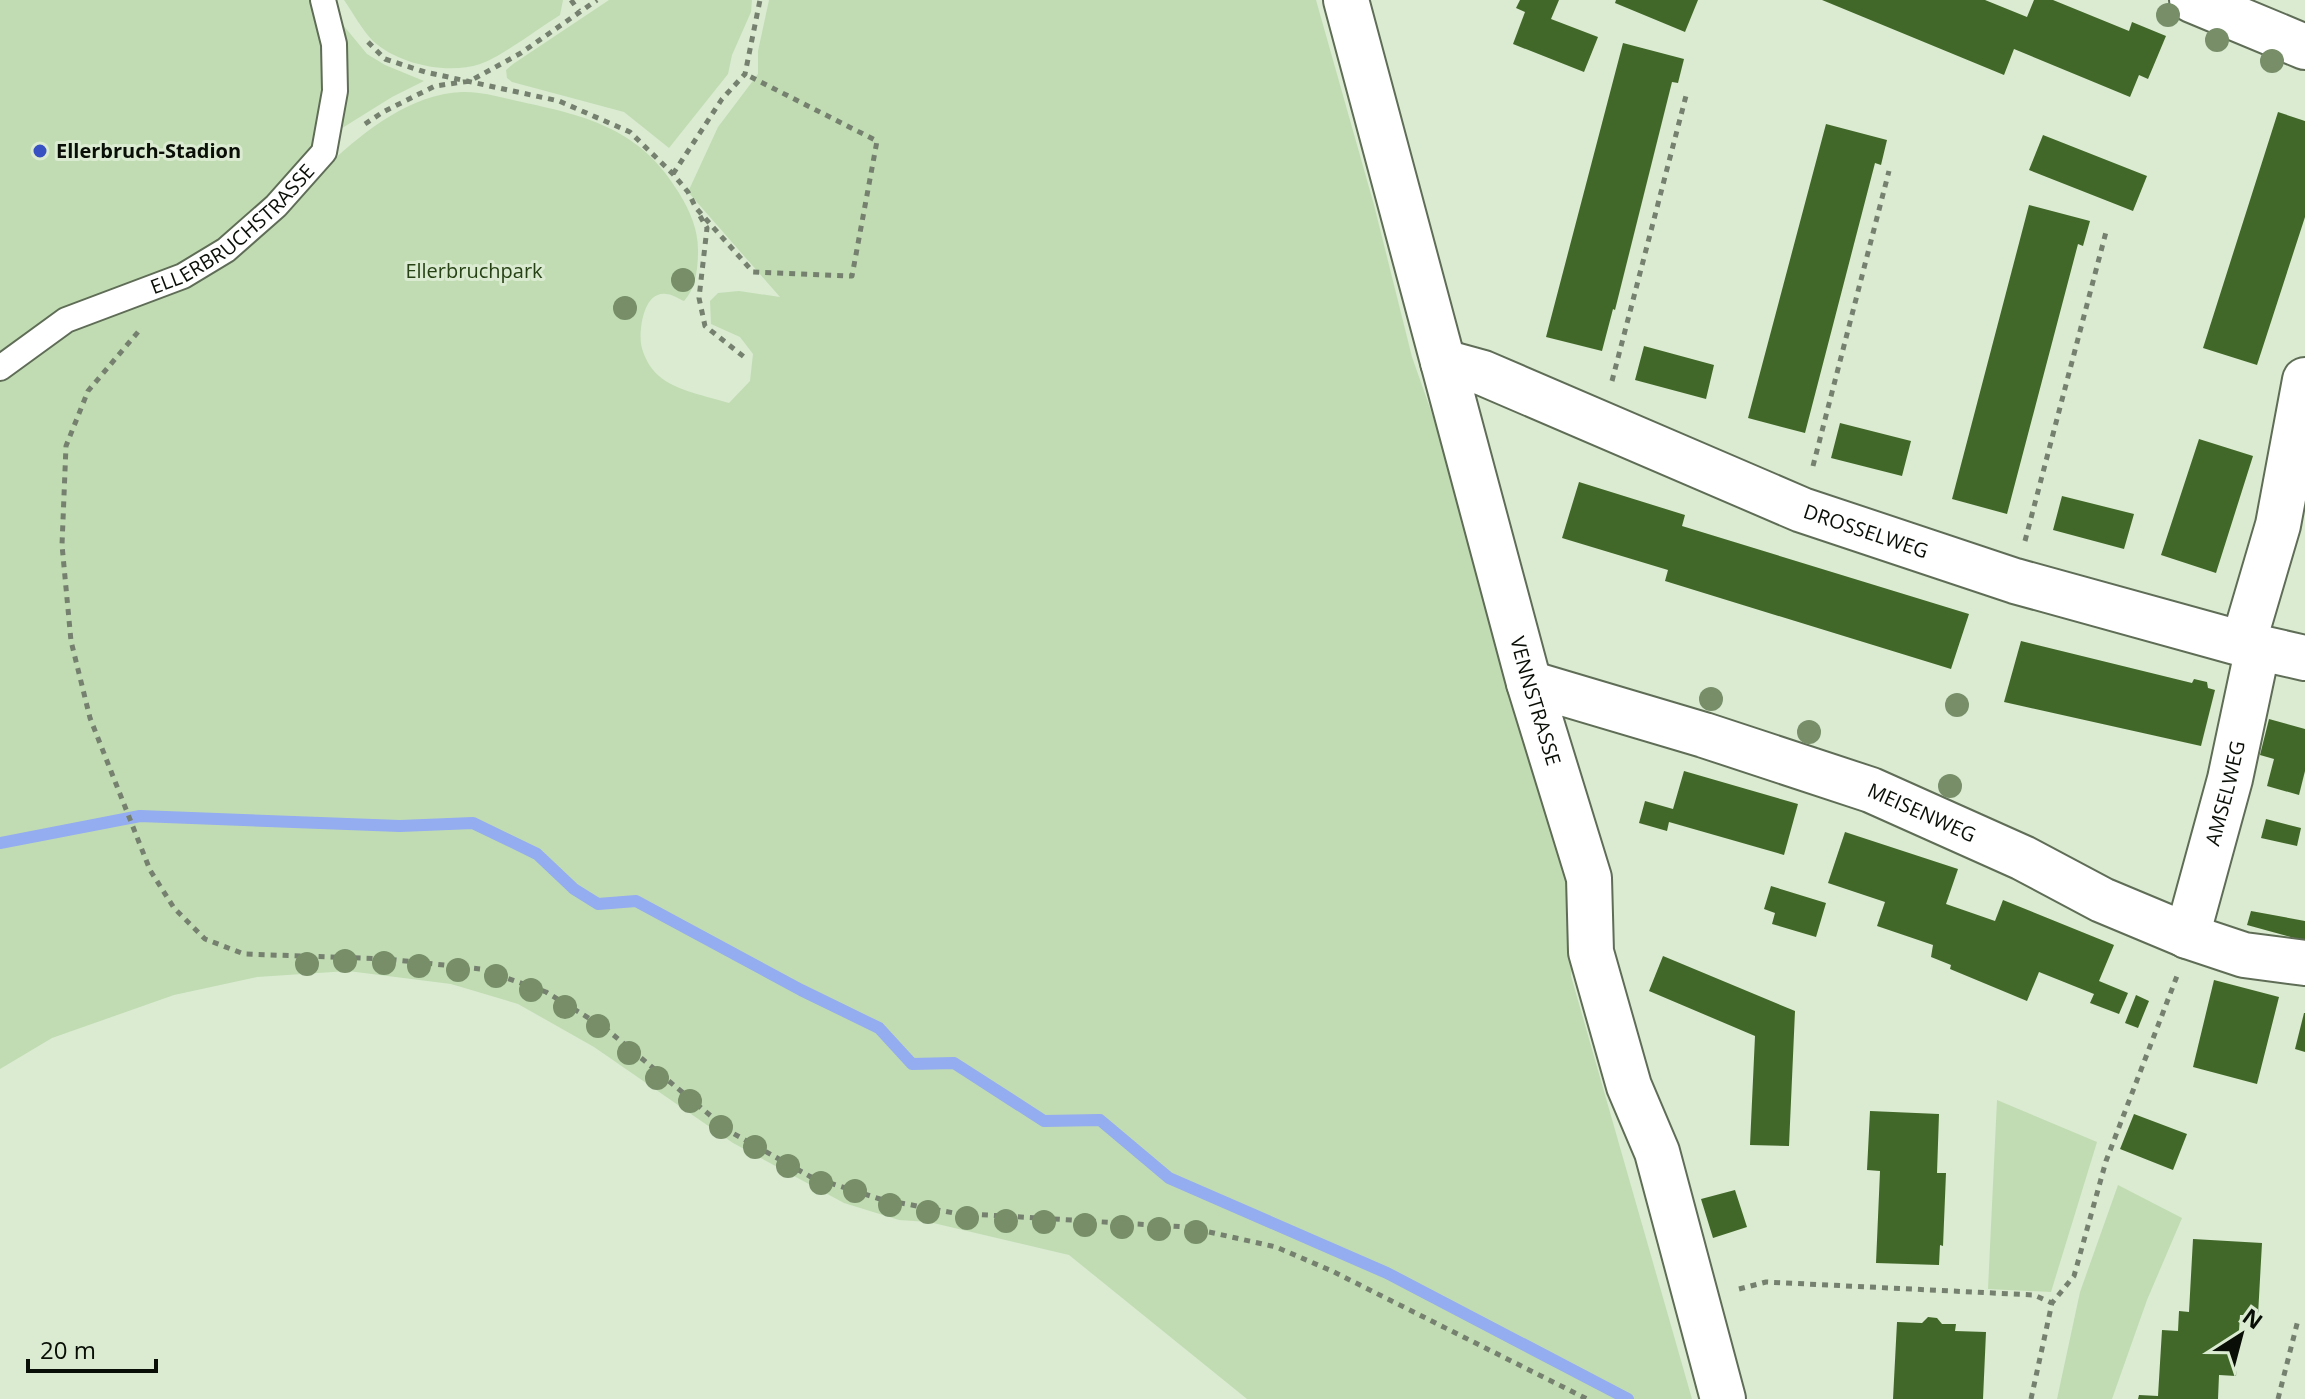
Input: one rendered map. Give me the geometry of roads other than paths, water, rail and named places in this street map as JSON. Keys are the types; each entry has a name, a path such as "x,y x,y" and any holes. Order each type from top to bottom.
{"street":[{"name":"VENNSTRASSE","path":"1346,0 1529,683 1589,878 1591,952 1629,1086 1657,1152 1723,1399"},
{"path":"2192,0 2305,47"},
{"name":"DROSSELWEG","path":"1443,362 1483,373 1802,510 2015,581 2250,646 2305,658"},
{"name":"AMSELWEG","path":"2190,937 2230,779 2250,646 2278,525 2305,380"},
{"name":"MEISENWEG","path":"1529,683 1871,790 2023,858 2102,900 2190,937 2244,955 2305,963"}],"lane":[{"name":"ELLERBRUCHSTRASSE","path":"0,368 66,320 183,276 226,250 276,206 324,152 335,91 334,44 323,0"}],"waterway":[{"path":"0,843 140,816 400,826 473,823 537,854 574,889 598,904 636,901 801,990 879,1028 912,1064 954,1063 1044,1121 1100,1120 1169,1178 1387,1273 1628,1399"}],"place":[{"name":"Ellerbruch-Stadion","path":"40,151"}],"park label":[{"name":"Ellerbruchpark","path":"474,271"}]}
